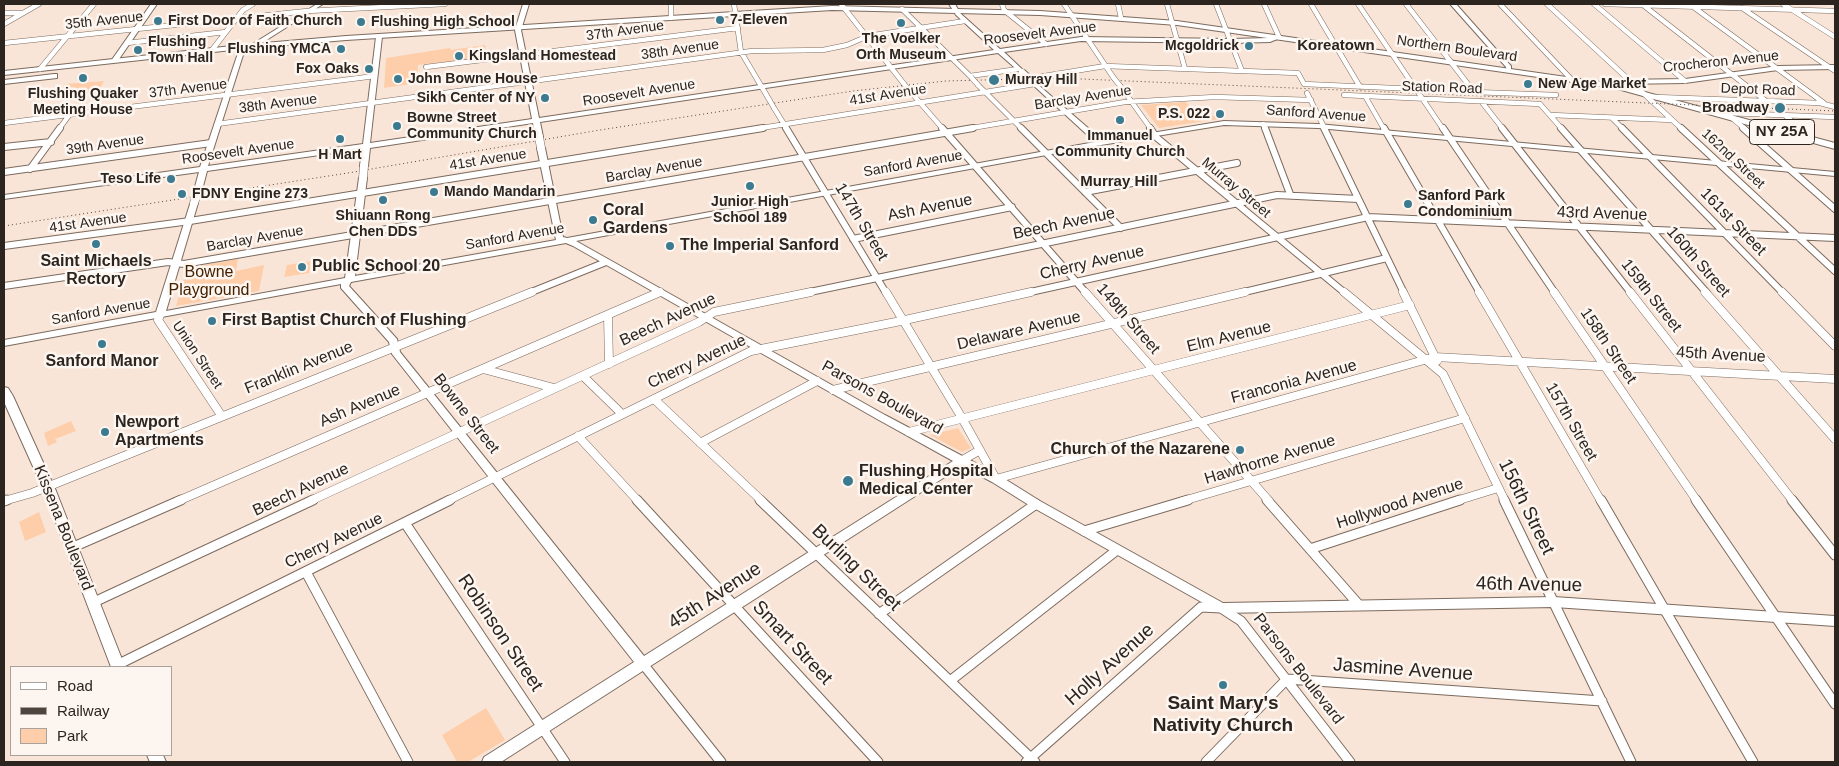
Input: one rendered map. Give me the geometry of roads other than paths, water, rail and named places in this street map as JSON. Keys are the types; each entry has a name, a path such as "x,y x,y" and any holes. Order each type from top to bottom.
{"main road":[{"path":"73,73 104,66 116,60 154,4"},
{"name":"Northern Boulevard","path":"4,73 253,46 379,37 843,6 884,6 902,9 953,7 1172,22 1610,85 1655,97 1678,100 1835,146"},
{"name":"Northern Boulevard","path":"4,82 232,52 379,37"},
{"path":"125,66 127,63 145,57"},
{"path":"94,63 104,66"},
{"name":"Kissena Boulevard","path":"4,391 9,412 47,486 117,666"}],"street":[{"path":"4,24 39,4"},
{"path":"40,69 94,4"},
{"path":"212,50 236,18 252,4"},
{"path":"244,51 320,4"},
{"name":"35th Avenue","path":"4,43 236,18 445,4"},
{"path":"526,4 518,28 522,56 559,238 567,241"},
{"path":"671,4 671,18"},
{"name":"147th Street","path":"734,4 741,52 931,366 996,479"},
{"path":"1002,4 1006,12 1046,44"},
{"name":"Murray Street","path":"1064,4 1069,14 1154,134 1370,315 1430,359"},
{"path":"1118,4 1121,18"},
{"path":"1167,4 1185,69"},
{"path":"1216,4 1242,71"},
{"path":"1264,4 1279,38"},
{"path":"1311,4 1360,87"},
{"name":"158th Street","path":"1358,4 1835,704"},
{"path":"1406,4 1474,92 1556,95"},
{"path":"1453,4 1509,67 1509,71"},
{"path":"1500,4 1572,80"},
{"name":"162nd Street","path":"1547,4 1835,271"},
{"path":"1594,4 1685,81"},
{"path":"1605,4 1691,5 1835,11"},
{"path":"1642,4 1766,101"},
{"path":"1736,4 1833,69"},
{"path":"1783,4 1835,37"},
{"path":"1830,4 1835,7"},
{"path":"1691,5 1828,105"},
{"name":"149th Street","path":"843,6 907,87 1358,605"},
{"path":"953,7 965,21 1101,144"},
{"path":"902,9 1121,228"},
{"path":"4,13 24,13"},
{"path":"4,19 13,19"},
{"name":"38th Avenue","path":"217,124 741,52 823,50 847,45 868,36 965,21"},
{"name":"37th Avenue","path":"426,67 738,28"},
{"path":"127,43 226,32"},
{"path":"347,281 351,276 379,37"},
{"name":"Roosevelt Avenue","path":"4,197 367,146 1086,38 1231,41 1279,38"},
{"name":"Union Street","path":"221,415 158,320 190,221 226,95 240,54 244,51"},
{"path":"1029,78 1105,66 1298,73 1304,84 1416,89"},
{"name":"Crocheron Avenue","path":"1610,85 1619,82 1685,81 1778,68 1833,69"},
{"path":"970,77 1020,70"},
{"name":"37th Avenue","path":"4,123 375,76"},
{"name":"41st Avenue","path":"4,246 190,221 1035,84"},
{"name":"156th Street","path":"1307,93 1410,305 1430,359 1443,374 1631,762"},
{"name":"Station Road","path":"1344,95 1540,104"},
{"name":"157th Street","path":"1365,96 1753,762"},
{"name":"Barclay Avenue","path":"4,286 159,263 184,264 1131,102 1215,97 1311,100"},
{"name":"Depot Road","path":"1678,100 1766,101 1835,107"},
{"name":"159th Street","path":"1481,101 1835,555"},
{"name":"160th Street","path":"1540,104 1835,439"},
{"path":"30,169 70,114"},
{"path":"1728,115 1783,114 1835,117"},
{"path":"1783,114 1808,134 1806,138"},
{"path":"1551,115 1672,120"},
{"path":"1728,115 1835,209"},
{"name":"161st Street","path":"1612,118 1835,346"},
{"name":"Sanford Avenue","path":"4,343 1047,153 1224,123 1324,127 1835,174"},
{"path":"1263,124 1290,194"},
{"path":"4,147 51,142"},
{"name":"39th Avenue","path":"4,172 211,143"},
{"path":"1085,192 1237,163"},
{"name":"Beech Avenue","path":"92,603 609,364 706,318 714,312 1277,194 1358,198"},
{"name":"Ash Avenue","path":"853,239 1012,207"},
{"name":"43rd Avenue","path":"1368,217 1835,238"},
{"name":"Cherry Avenue","path":"117,666 751,351 903,320 1368,217"},
{"name":"Parsons Boulevard","path":"567,241 996,479 1036,504 1241,621 1350,762"},
{"name":"Delaware Avenue","path":"833,390 1387,258"},
{"name":"Franklin Avenue","path":"4,501 32,493 221,415 606,262"},
{"name":"Bowne Street","path":"347,281 344,286 394,341 395,352 721,762"},
{"name":"Ash Avenue","path":"71,548 660,292"},
{"name":"Elm Avenue","path":"909,432 1410,305"},
{"path":"608,316 609,364"},
{"name":"Franconia Avenue","path":"996,479 1430,359 1606,367"},
{"name":"45th Avenue","path":"1606,367 1835,379"},
{"path":"483,369 554,388"},
{"path":"583,376 622,414"},
{"path":"700,443 817,381"},
{"name":"Burling Street","path":"654,399 950,681 1031,761"},
{"name":"Hawthorne Avenue","path":"1084,531 1464,418"},
{"name":"Smart Street","path":"578,436 878,762"},
{"path":"961,461 980,450"},
{"name":"45th Avenue","path":"489,762 961,461"},
{"name":"Hollywood Avenue","path":"1310,549 1498,488"},
{"path":"879,614 1036,504"},
{"name":"Robinson Street","path":"405,522 565,762"},
{"path":"950,681 1117,550"},
{"path":"306,572 408,762"},
{"name":"46th Avenue","path":"1221,608 1554,602 1835,621"},
{"name":"Holly Avenue","path":"1031,761 1201,607 1221,608"},
{"path":"1206,762 1287,679"},
{"name":"Jasmine Avenue","path":"1287,679 1602,701"}],"railway":[{"path":"4,226 348,173 600,130 853,91 946,81 1058,78 1835,111"}],"place":[{"name":"7-Eleven","path":"720,20"},
{"name":"First Door of Faith Church","path":"158,21"},
{"name":"Flushing High School","path":"361,22"},
{"name":"The Voelker Orth Museum","path":"901,23"},
{"name":"Mcgoldrick","path":"1249,46"},
{"name":"Flushing YMCA","path":"341,49"},
{"name":"Flushing Town Hall","path":"138,50"},
{"name":"Kingsland Homestead","path":"459,56"},
{"name":"Fox Oaks","path":"369,69"},
{"name":"Flushing Quaker Meeting House","path":"83,78"},
{"name":"John Bowne House","path":"398,79"},
{"name":"Murray Hill","path":"994,80"},
{"name":"New Age Market","path":"1528,84"},
{"name":"Sikh Center of NY","path":"545,98"},
{"name":"Broadway","path":"1780,108"},
{"name":"P.S. 022","path":"1220,114"},
{"name":"Immanuel Community Church","path":"1120,120"},
{"name":"Bowne Street Community Church","path":"397,126"},
{"name":"H Mart","path":"340,139"},
{"name":"Teso Life","path":"171,179"},
{"name":"Junior High School 189","path":"750,186"},
{"name":"Mando Mandarin","path":"434,192"},
{"name":"FDNY Engine 273","path":"182,194"},
{"name":"Shiuann Rong Chen DDS","path":"383,200"},
{"name":"Sanford Park Condominium","path":"1408,204"},
{"name":"Coral Gardens","path":"593,220"},
{"name":"Saint Michaels Rectory","path":"96,244"},
{"name":"The Imperial Sanford","path":"670,246"},
{"name":"Public School 20","path":"302,267"},
{"name":"First Baptist Church of Flushing","path":"212,321"},
{"name":"Sanford Manor","path":"102,344"},
{"name":"Newport Apartments","path":"105,432"},
{"name":"Church of the Nazarene","path":"1240,450"},
{"name":"Flushing Hospital Medical Center","path":"848,481"},
{"name":"Saint Mary's Nativity Church","path":"1223,685"}],"district":[{"name":"Koreatown","path":"1336,46"},
{"name":"Murray Hill","path":"1119,182"}],"park label":[{"name":"Bowne Playground","path":"209,282"}]}
